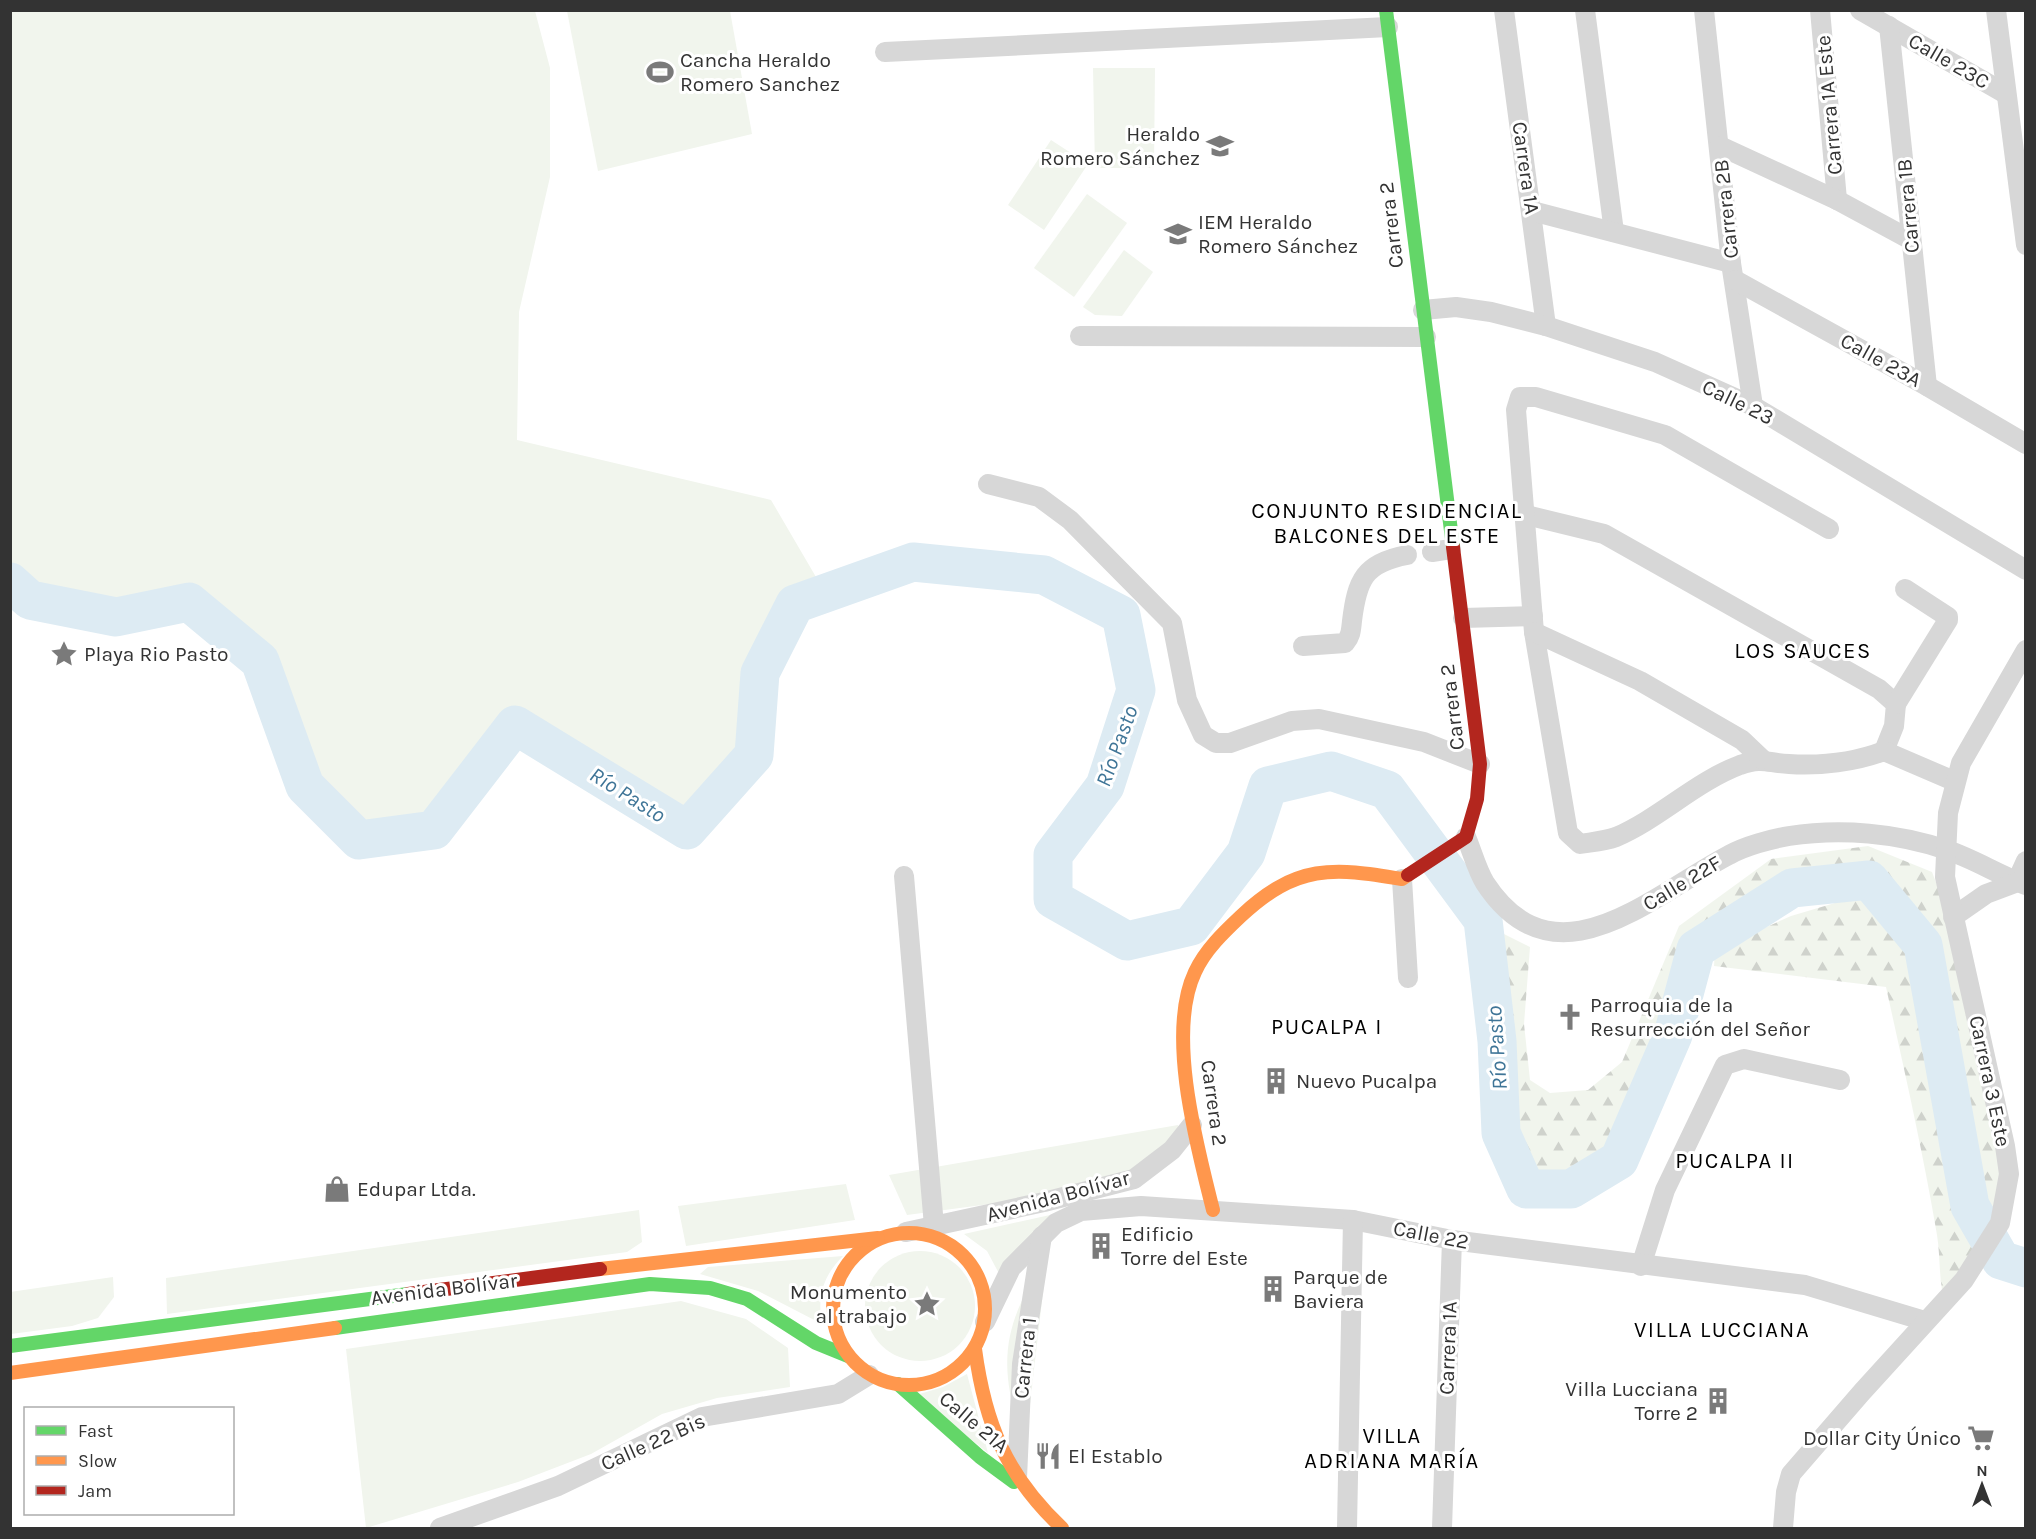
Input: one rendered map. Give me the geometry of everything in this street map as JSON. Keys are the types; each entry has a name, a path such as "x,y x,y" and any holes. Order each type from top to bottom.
{"main road":[{"name":"Carrera 2","path":"1387,19 1426,337 1442,550 1463,618 1480,764 1477,799 1466,837"},
{"path":"1410,874 1466,837"},
{"name":"Carrera 2","path":"1213,1210 1192,1125 1184,1028 1190,983 1207,950 1251,906 1296,880 1313,874 1346,870 1410,874"},
{"path":"906,1232 929,1235 950,1244 967,1258 980,1278 986,1299 985,1322 975,1349 954,1371 927,1383 898,1384 870,1375 848,1356 835,1332 832,1304 839,1276 855,1254 879,1238 906,1232"},
{"name":"Avenida Bolívar","path":"10,1346 698,1256 879,1238"},
{"name":"Avenida Bolívar","path":"10,1372 650,1284 710,1288 747,1299 816,1343 848,1356"},
{"name":"Calle 21A","path":"975,1349 983,1404 1003,1456 1021,1485 1062,1528"},
{"name":"Calle 21A","path":"898,1384 980,1457 1021,1485"}],"street":[{"name":"Carrera 1A","path":"1504,10 1546,326"},
{"path":"1585,10 1614,232"},
{"name":"Carrera 2B","path":"1704,10 1733,271 1753,406"},
{"name":"Carrera 1A Este","path":"1820,10 1837,200"},
{"name":"Calle 23C","path":"1860,10 2006,94"},
{"path":"1996,10 2025,244"},
{"path":"885,52 1387,19"},
{"name":"Carrera 1B","path":"1889,26 1927,386"},
{"path":"1720,147 1837,200 1911,240"},
{"name":"Calle 23A","path":"1532,211 1614,232 1733,271 2025,444"},
{"name":"Calle 23","path":"1423,310 1456,307 1491,312 1546,326 1655,362 1753,406 2025,570"},
{"path":"1080,336 1426,337"},
{"path":"1829,528 1665,435 1536,397 1520,397 1515,410 1534,624 1568,833 1580,844 1615,837 1700,785 1738,765 1762,759 1787,764 1810,764 1863,759 1884,751 1954,781"},
{"path":"988,484 1039,497 1070,520 1172,623 1187,700 1203,735 1216,743 1230,743 1292,721 1319,719 1424,742 1480,764"},
{"path":"1526,515 1604,534 1879,689 1896,704"},
{"path":"1303,646 1345,643 1350,638 1354,599 1362,578 1374,565 1388,558 1407,555"},
{"path":"1884,751 1894,726 1896,704 1948,620 1948,617 1905,589"},
{"path":"1463,618 1534,624 1640,681 1742,740 1762,759"},
{"name":"Carrera 3 Este","path":"1784,1528 1786,1492 1791,1474 1925,1321 1964,1280 2000,1223 2009,1174 2005,1146 1945,877 1946,850 1948,813 1954,781 1961,763 2025,650"},
{"name":"Calle 22F","path":"1466,837 1485,882 1512,916 1550,932 1586,932 1622,919 1731,854 1787,837 1830,832 1872,833 1946,850 2022,875"},
{"path":"1408,978 1410,874"},
{"path":"1953,917 1986,894 2022,875"},
{"path":"904,876 934,1226"},
{"path":"1641,1266 1665,1190 1725,1065 1744,1059 1840,1080"},
{"name":"Avenida Bolívar","path":"906,1232 1044,1203 1134,1179 1172,1150 1192,1125"},
{"name":"Calle 22","path":"985,1322 1011,1268 1056,1222 1081,1211 1142,1206 1353,1220 1452,1240 1641,1266 1805,1285 1925,1321"},
{"path":"1347,1528 1353,1220"},
{"name":"Carrera 1","path":"1021,1485 1022,1364 1042,1236"},
{"name":"Carrera 1A","path":"1442,1528 1452,1240"},
{"name":"Calle 22 Bis","path":"440,1528 558,1486 702,1417 838,1394 870,1375"}],"green space":[{"path":"10,11 535,11 550,68 550,177 519,312 517,440 771,500 816,577 795,604 760,673 754,755 687,830 515,725 434,830 359,840 301,775 260,661 189,602 116,617 30,600 11,582"},
{"name":"Cancha Heraldo Romero Sanchez","path":"567,11 730,11 752,134 598,171"},
{"path":"1093,68 1155,68 1154,168 1095,168"},
{"path":"1051,140 1088,164 1044,230 1008,205"},
{"path":"1087,194 1127,223 1074,297 1034,268"},
{"path":"1124,250 1153,272 1122,316 1095,315 1083,307"},
{"path":"1868,846 1932,872 1947,911 2003,1160 1995,1214 1979,1207 1935,946 1877,871 1789,880 1692,943 1669,1028 1615,1154 1574,1170 1530,1173 1506,1135 1500,932 1530,947 1524,1024 1530,1080 1550,1093 1588,1090 1622,1062 1679,926 1771,859"},
{"path":"1872,892 1922,958 1936,1059 1969,1227 1978,1243 1965,1269 1942,1290 1932,1204 1886,987 1714,966 1715,950 1791,916"},
{"path":"1178,1125 1177,1142 1096,1190 907,1215 889,1175"},
{"path":"846,1184 855,1220 686,1246 678,1206"},
{"path":"639,1210 642,1242 627,1252 167,1314 166,1278"},
{"path":"1050,1215 1052,1221 1003,1281 987,1251 964,1234"},
{"path":"920,1251 941,1255 959,1267 971,1285 975,1306 971,1327 959,1345 941,1357 920,1361 899,1357 881,1345 869,1327 865,1306 869,1285 881,1267 899,1255"},
{"path":"843,1256 831,1271 823,1287 820,1304 822,1324 758,1291 700,1274 708,1267"},
{"path":"1047,1258 1025,1447 1010,1394 1007,1371 1008,1350 1012,1328 1020,1306"},
{"path":"113,1277 114,1297 98,1318 72,1326 11,1334 10,1292"},
{"path":"681,1301 746,1319 788,1348 790,1387 717,1398 662,1414 591,1454 518,1482 366,1528 346,1349"},
{"path":"967,1374 988,1453 916,1395 943,1387"}],"waterway":[{"name":"Río Pasto","path":"10,582 30,600 116,617 189,602 260,661 305,786 359,840 434,830 515,725 687,830 754,755 760,673 795,604 913,562 1044,575 1121,615 1136,690 1105,786 1053,855 1053,899 1127,941 1191,926 1246,853 1268,786 1331,771 1387,790 1483,920 1497,1041 1501,1133 1526,1189 1571,1189 1619,1160 1673,1035 1696,949 1792,888 1869,880 1923,945 1970,1206 2001,1260 2026,1268"}],"traffic: fast":[{"path":"1386,10 1453,547"},
{"path":"335,1328 650,1284 710,1288 747,1299 816,1343 848,1356"},
{"path":"10,1346 408,1294"},
{"path":"898,1384 980,1457 1014,1482"}],"traffic: slow":[{"path":"1213,1210 1193,1123 1184,1057 1183,1026 1187,997 1199,964 1215,942 1241,916 1261,899 1298,878 1316,873 1335,872 1355,872 1402,879 1408,875"},
{"path":"909,1233 924,1234 938,1239 963,1255 979,1280 984,1294 985,1309 984,1324 979,1338 963,1363 938,1379 924,1384 909,1385 894,1384 880,1379 855,1363 839,1338 834,1324 833,1309 834,1294 839,1280 855,1255 880,1239 894,1234 909,1233"},
{"path":"600,1269 878,1238"},
{"path":"10,1373 335,1328"},
{"path":"975,1349 985,1401 1001,1447 1026,1488 1062,1528"}],"traffic: jam":[{"path":"1408,875 1466,837 1477,799 1480,764 1453,547"},
{"path":"408,1294 600,1269"}],"place":[{"name":"Cancha Heraldo Romero Sanchez","path":"660,72"},
{"name":"Heraldo Romero Sánchez","path":"1220,146"},
{"name":"IEM Heraldo Romero Sánchez","path":"1178,234"},
{"name":"Playa Rio Pasto","path":"64,654"},
{"name":"Parroquia de la Resurrección del Señor","path":"1570,1017"},
{"name":"Nuevo Pucalpa","path":"1276,1081"},
{"name":"Edupar Ltda.","path":"337,1189"},
{"name":"Edificio Torre del Este","path":"1101,1246"},
{"name":"Parque de Baviera","path":"1273,1289"},
{"name":"Monumento al trabajo","path":"927,1304"},
{"name":"Villa Lucciana Torre 2","path":"1718,1401"},
{"name":"Dollar City Único","path":"1981,1438"},
{"name":"El Establo","path":"1048,1456"}],"district":[{"name":"CONJUNTO RESIDENCIAL BALCONES DEL ESTE","path":"1387,522"},
{"name":"LOS SAUCES","path":"1803,650"},
{"name":"PUCALPA I","path":"1327,1026"},
{"name":"PUCALPA II","path":"1735,1160"},
{"name":"VILLA LUCCIANA","path":"1722,1329"},
{"name":"VILLA ADRIANA MARÍA","path":"1392,1448"}]}
